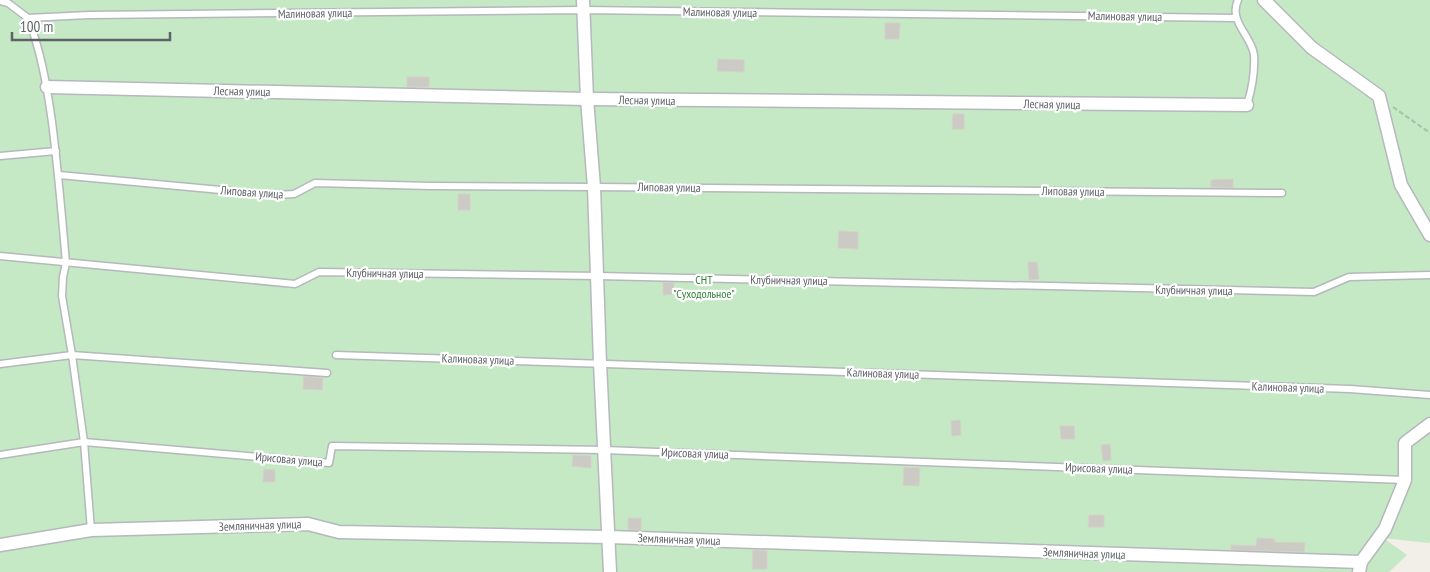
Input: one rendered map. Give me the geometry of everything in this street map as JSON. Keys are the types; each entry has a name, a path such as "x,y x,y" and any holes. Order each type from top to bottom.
{"street":[{"path":"1264,0 1312,48 1379,96 1401,185 1430,235"},
{"path":"583,5 587,99 594,186 610,572"},
{"name":"Лесная улица","path":"47,87 587,99 1247,105"},
{"path":"1360,567 1385,529 1405,480 1405,442 1430,424"},
{"name":"Земляничная улица","path":"0,545 91,530 308,524 339,532 609,537 1360,567"}],"lane":[{"path":"1238,0 1236,4 1236,18 1254,53 1253,83 1247,105"},
{"path":"0,1 8,3 28,18 34,32 47,87 56,151 66,263 62,296 84,442 91,530"},
{"name":"Малиновая улица","path":"28,18 89,15 583,5 1236,18"},
{"path":"0,156 56,151"},
{"name":"Липовая улица","path":"58,175 276,194 294,194 315,182 431,186 1282,193"},
{"name":"Клубничная улица","path":"0,256 295,284 319,272 598,276 1314,292 1349,277 1430,275"},
{"path":"0,364 72,355 327,373"},
{"name":"Калиновая улица","path":"336,355 1350,389 1430,395"},
{"name":"Ирисовая улица","path":"0,455 84,442 328,463 332,446 604,450 1405,480"}],"path":[{"path":"1379,96 1430,133"}],"green space":[{"name":"СНТ \"Суходольное\"","path":"0,0 1430,0 1430,542 1383,538 1407,555 1389,572 0,572"}],"building":[{"path":"885,23 900,23 899,39 885,39"},
{"path":"718,59 744,60 744,72 717,71"},
{"path":"407,77 429,77 429,87 407,87"},
{"path":"953,114 964,114 964,129 952,129"},
{"path":"1233,179 1233,188 1211,187 1211,180"},
{"path":"458,194 470,194 470,210 458,210"},
{"path":"839,231 858,232 858,249 838,248"},
{"path":"1028,262 1037,262 1039,279 1029,280"},
{"path":"663,282 674,283 674,294 663,295"},
{"path":"304,376 323,378 322,390 303,389"},
{"path":"960,420 961,435 952,436 951,421"},
{"path":"1060,426 1074,426 1075,439 1061,439"},
{"path":"1110,444 1111,460 1103,461 1101,445"},
{"path":"573,455 591,456 591,468 572,466"},
{"path":"904,467 920,468 919,486 903,485"},
{"path":"264,469 275,470 275,482 263,482"},
{"path":"1089,515 1104,515 1104,527 1088,527"},
{"path":"628,518 641,518 641,530 628,530"},
{"path":"1257,538 1275,539 1274,542 1305,543 1304,552 1231,550 1231,545 1256,546"},
{"path":"753,550 767,551 767,569 752,569"}]}
